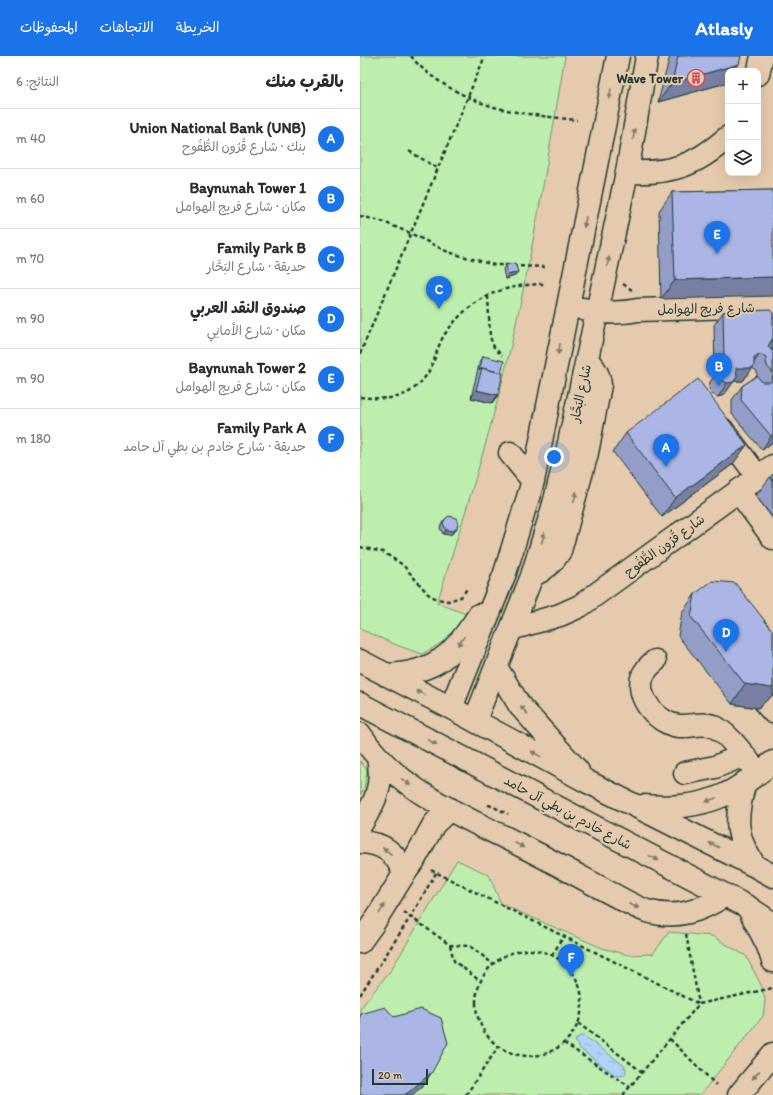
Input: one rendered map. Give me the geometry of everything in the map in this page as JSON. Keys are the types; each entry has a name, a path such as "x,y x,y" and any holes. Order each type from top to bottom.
{"street":[{"path":"451,708 505,573 533,481 618,56"},
{"name":"شارع البَحَّار","path":"475,720 532,576 559,482 587,361 627,172 647,56"},
{"path":"759,68 762,56"},
{"path":"627,172 650,173 672,170 693,162 712,151 725,140"},
{"name":"شارع فريج الهوامل","path":"570,296 599,302 626,312 638,310 773,306"},
{"path":"710,412 765,471"},
{"path":"510,453 533,481"},
{"name":"شارع قُرُون الطُّفُوح","path":"511,629 567,612 580,606 765,471"},
{"path":"738,491 773,538"},
{"path":"386,675 402,674 431,666 457,646 505,573"},
{"path":"524,596 551,617"},
{"path":"655,660 648,667 643,676 641,685 643,695 655,714 666,722 680,726 703,724 713,726 722,731 759,772"},
{"path":"360,661 475,720 586,781 764,871"},
{"path":"496,667 520,706 586,781"},
{"name":"شارع خادم بن بطي آل حامد","path":"360,704 748,907 773,924"},
{"path":"360,734 378,758 418,791 627,902 647,911 664,914 682,914 711,904 725,895"},
{"path":"685,773 715,767 744,755"},
{"path":"360,826 372,807 379,788 381,778 378,758"},
{"path":"637,806 674,807 704,802 726,794 759,772"},
{"path":"759,772 740,800 738,818 739,835 745,852 764,871"},
{"path":"360,942 409,868 434,824 450,809"},
{"path":"360,842 369,842 379,845 388,850 400,865 409,868"},
{"path":"748,907 768,946 773,961"},
{"path":"739,1095 773,1054"}],"path":[{"path":"411,56 417,64 434,78 493,107 577,120"},
{"path":"360,354 485,56"},
{"path":"409,151 438,169"},
{"path":"360,216 381,221 410,233 448,252 494,265 548,267"},
{"path":"360,397 392,398 408,392 416,387 428,372 447,330 469,308 488,295 510,287 528,284 546,284"},
{"path":"488,295 490,337 494,347 502,356"},
{"path":"360,547 383,552 402,565 428,594 437,599 448,601 460,597 467,589"},
{"path":"409,868 436,873 699,1004"},
{"path":"360,995 411,916 436,873"},
{"path":"387,900 450,945 470,946 492,964"},
{"path":"682,914 699,1004"},
{"path":"552,955 564,936"},
{"path":"450,945 454,961 480,981"},
{"path":"521,951 537,951 552,955 565,964 575,977 581,992 582,1008 578,1023 572,1034 564,1043 552,1051 539,1056 525,1056 511,1053 498,1047 487,1037 480,1024 476,1010 476,995 483,975 492,964 506,955 521,951"},
{"path":"624,1095 699,1004 773,988"},
{"path":"578,1023 642,1072"},
{"path":"670,1039 716,1085"},
{"path":"564,1043 630,1087"},
{"path":"466,1095 498,1047"}],"green space":[{"path":"360,56 565,56 537,220 512,342 487,438 437,603 466,614 461,624 452,634 422,654 360,629"},
{"path":"360,761 367,770 364,789 360,795"},
{"path":"457,860 489,875 501,904 602,948 628,955 653,954 669,932 712,936 746,956 761,985 765,1000 763,1016 700,1095 360,1095 360,1009 391,970"}],"water":[{"path":"581,1036 584,1036 625,1066 625,1075 615,1075 579,1048 575,1041"}],"building":[{"path":"678,56 741,56 739,64 672,83"},
{"path":"773,190 773,277 675,280 672,192"},
{"path":"515,263 518,272 508,275 506,265"},
{"path":"770,310 773,313 773,338 768,346 772,351 773,350 773,373 767,366 766,358 760,354 754,357 754,366 752,368 736,368 737,377 733,382 727,383 721,380 718,375 720,369 722,366 728,364 724,358 723,312"},
{"path":"483,356 504,361 501,373 482,368 479,371"},
{"path":"482,368 503,373 498,395 476,390"},
{"path":"757,376 762,382 771,382 773,376 773,435 771,436 741,400 742,386"},
{"path":"698,379 747,445 675,498 626,433"},
{"path":"773,474 773,481 770,477"},
{"path":"449,516 456,518 458,523 457,528 453,531 446,530 443,523"},
{"path":"712,581 735,583 773,631 773,687 771,688 745,684 691,617 695,594"},
{"path":"385,1007 394,1017 421,1009 441,1018 448,1043 432,1072 404,1095 360,1095 360,1016 361,1014"}],"place":[{"name":"Wave Tower","path":"696,78"},
{"name":"Baynunah Tower 2","path":"717,254"},
{"name":"Family Park B","path":"439,309"},
{"name":"Baynunah Tower 1","path":"719,386"},
{"name":"Union National Bank (UNB)","path":"666,467"},
{"name":"صندوق النقد العربي","path":"726,652"},
{"name":"Family Park A","path":"571,977"}]}
